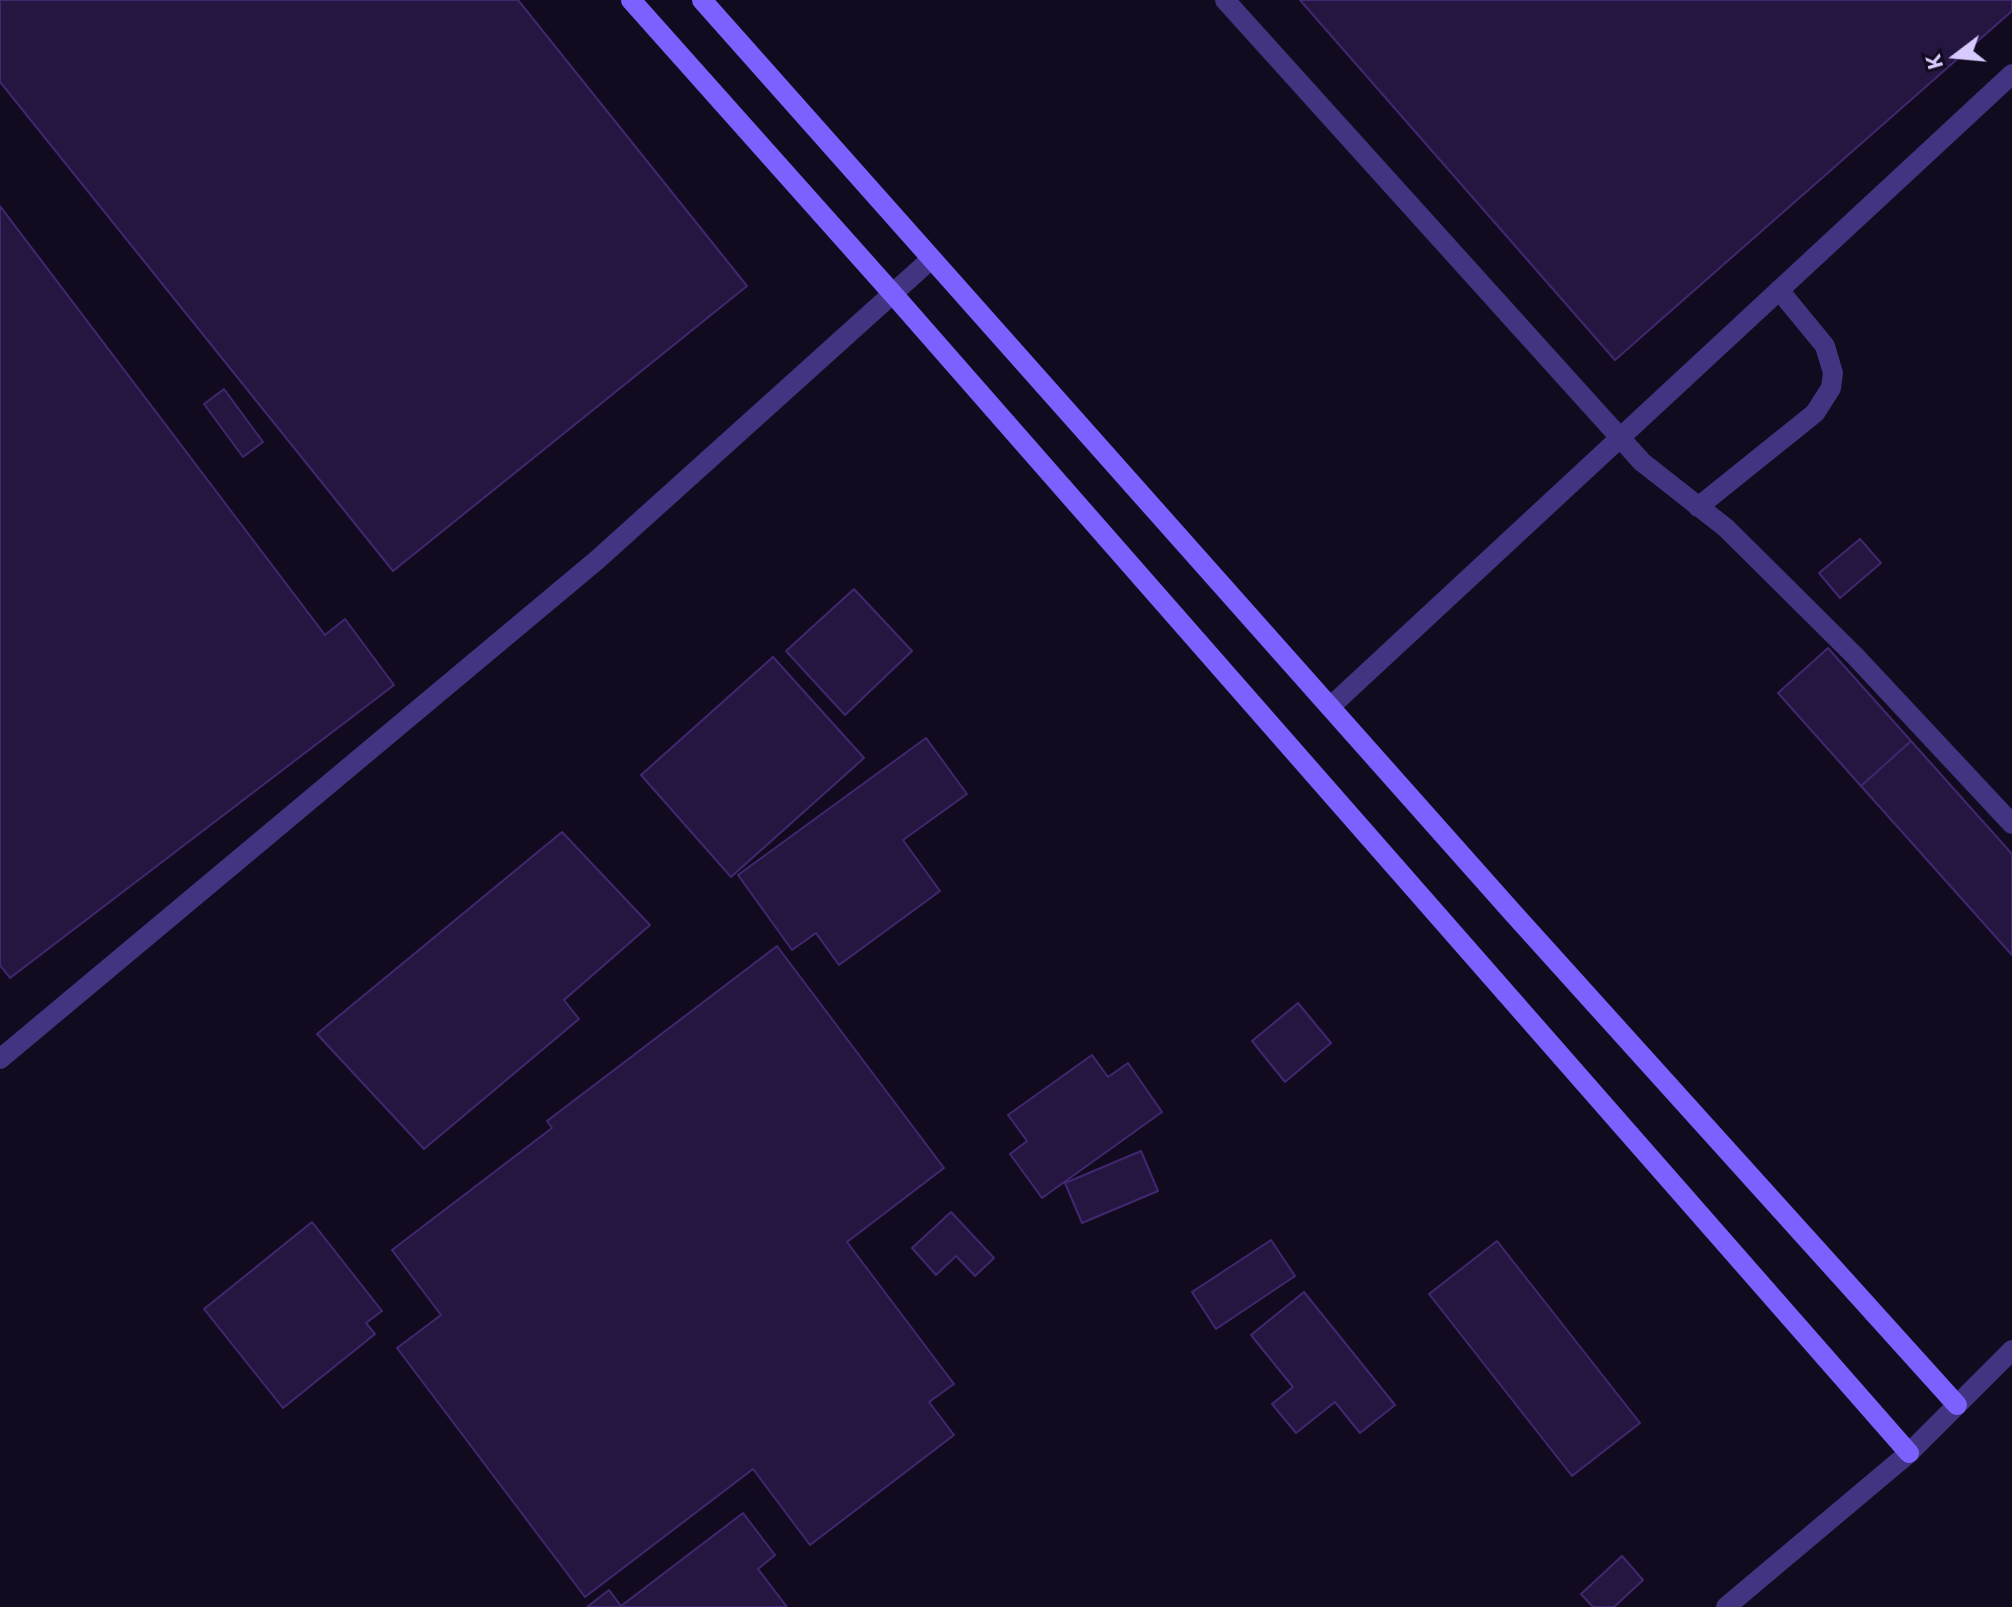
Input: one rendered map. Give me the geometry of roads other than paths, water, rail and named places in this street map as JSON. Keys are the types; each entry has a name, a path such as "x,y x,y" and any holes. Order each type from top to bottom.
{"street":[{"path":"631,0 893,294 1909,1453"},
{"path":"702,0 930,260 1957,1405"}],"lane":[{"path":"1225,0 1658,477 1726,528 1856,657 2012,824"},
{"path":"1330,707 2012,74"},
{"path":"0,1059 597,560 930,260"},
{"path":"1698,507 1815,413 1831,388 1833,373 1825,346 1779,290"},
{"path":"1726,1607 1909,1453 2012,1350"}]}
